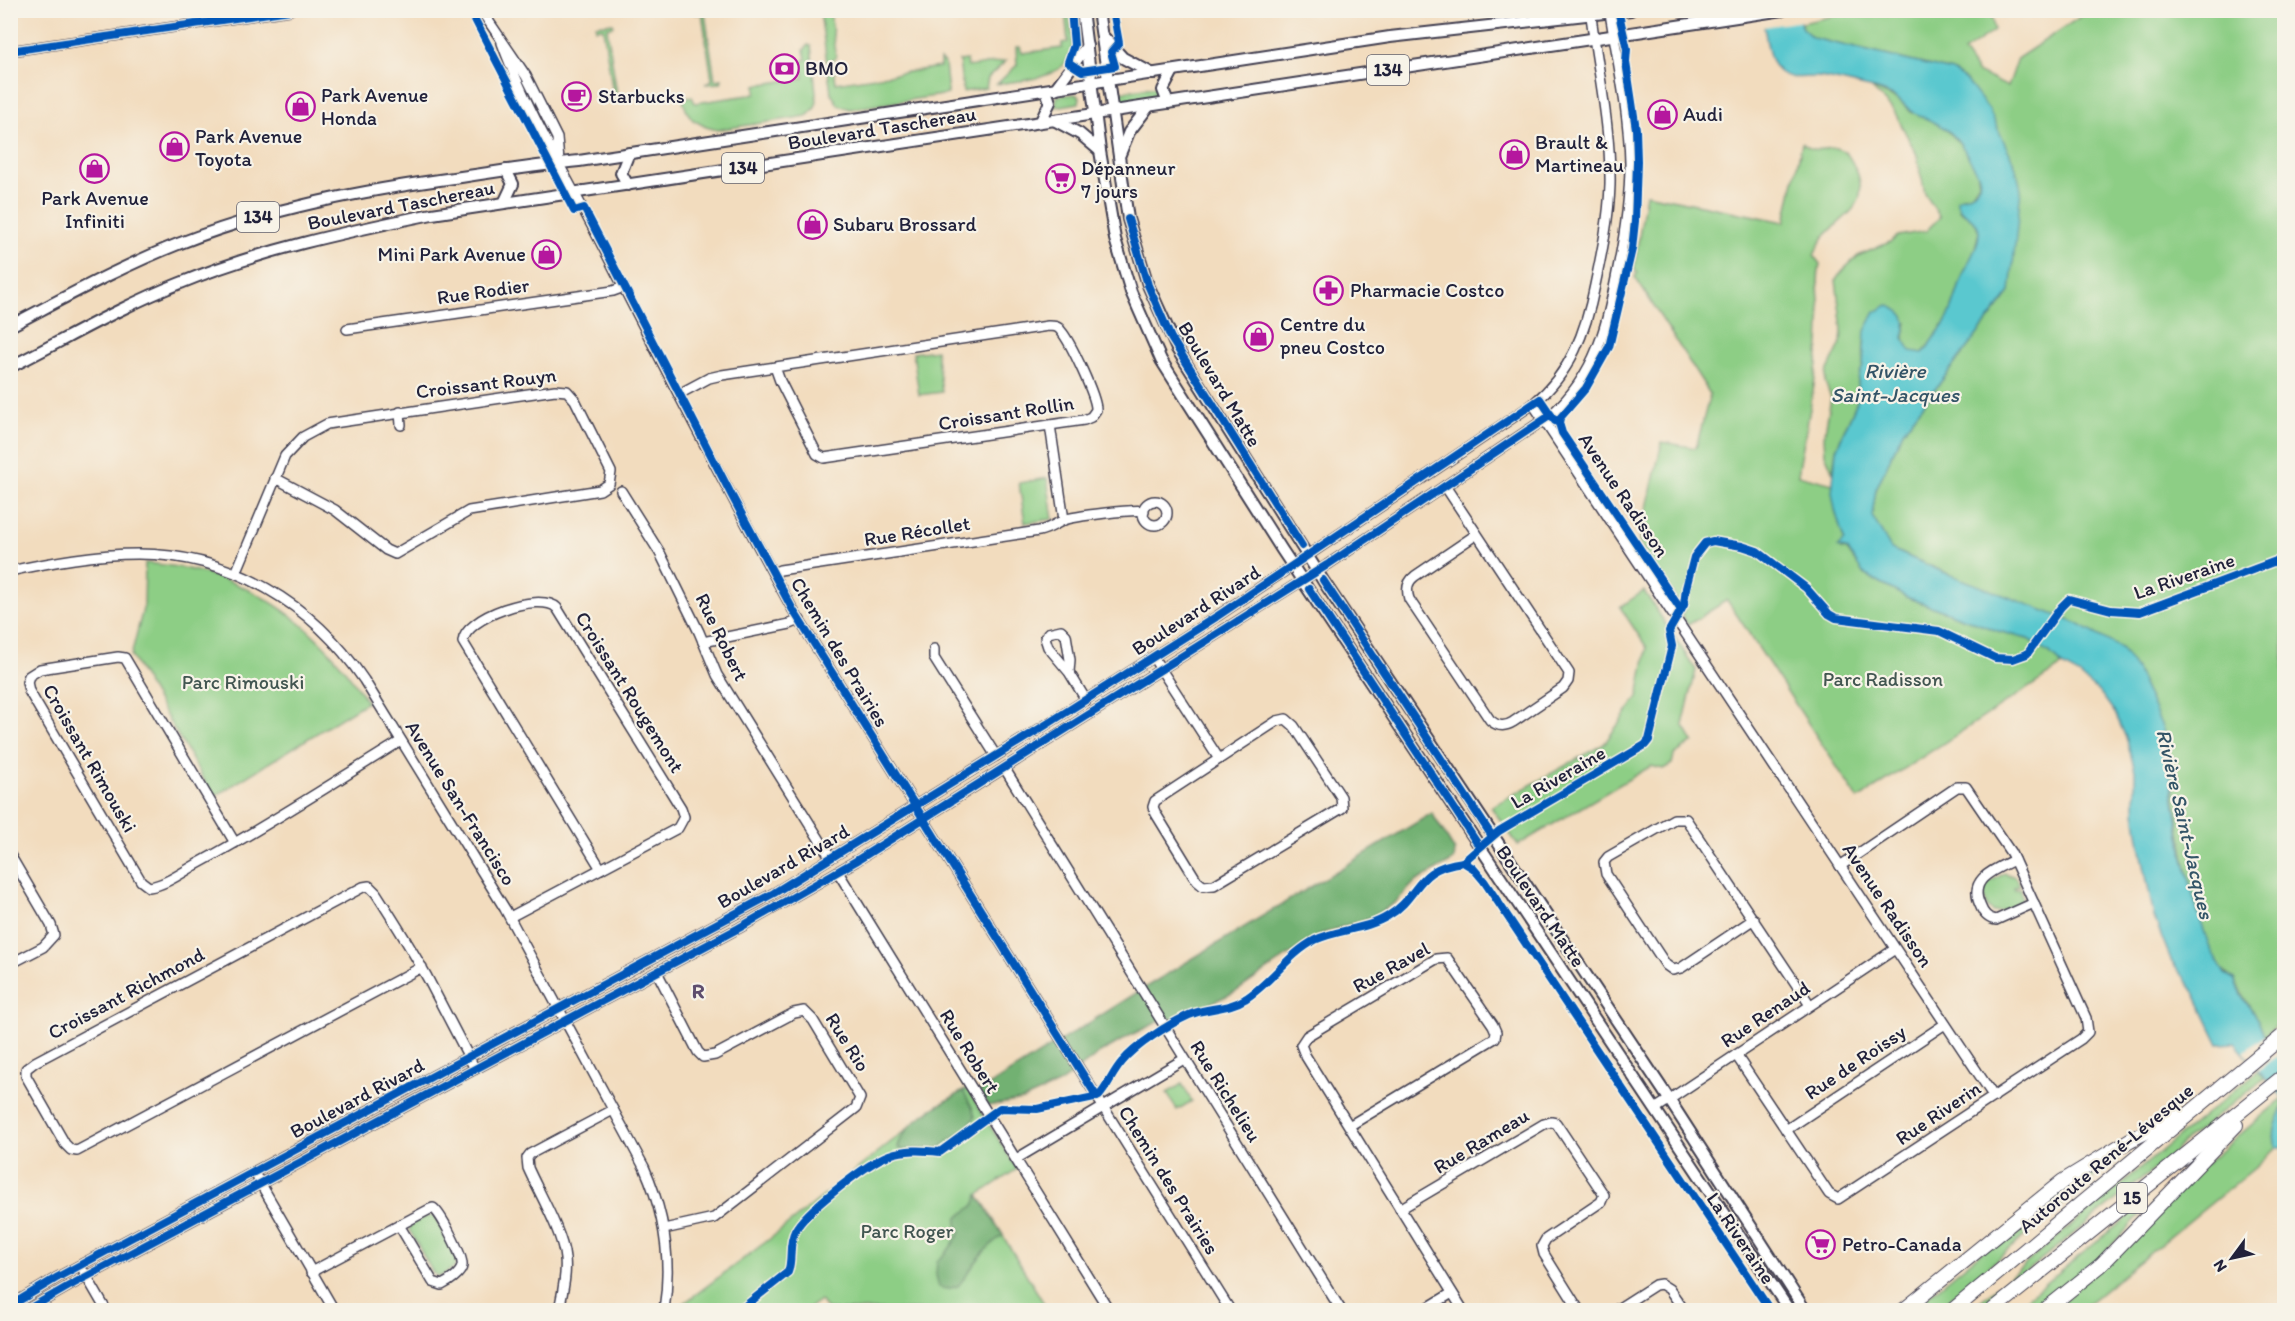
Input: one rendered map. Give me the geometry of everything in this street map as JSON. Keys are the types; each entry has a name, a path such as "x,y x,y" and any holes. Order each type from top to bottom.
{"highway":[{"name":"Autoroute René-Lévesque","path":"1953,1311 2284,1035"},
{"name":"15","path":"1993,1311 2284,1076"},
{"path":"2045,1311 2101,1265 2272,1086"},
{"path":"1904,1311 2067,1178 2130,1140 2204,1103"}],"main road":[{"name":"Boulevard Matte","path":"1082,10 1100,151 1119,256 1151,341 1172,379 1302,580 1789,1311"},
{"name":"Boulevard Matte","path":"1098,10 1126,209 1132,236 1162,320 1188,367 1317,571 1669,1099 1805,1311"},
{"name":"Boulevard Taschereau","path":"10,326 127,266 184,242 292,207 346,195 1092,84 1390,37 1631,10"},
{"name":"Boulevard Taschereau","path":"10,367 146,298 243,260 309,240 432,214 1783,10"},
{"path":"1102,35 1123,58 1153,74"},
{"path":"1041,122 1050,102 1050,89 1087,46"},
{"path":"1168,103 1163,90 1173,71"},
{"path":"1119,156 1129,132 1149,106"},
{"path":"1054,120 1080,134 1100,151"},
{"path":"628,185 621,173 629,153"},
{"path":"504,203 513,184 506,170"}],"street":[{"path":"10,51 290,10"},
{"name":"Chemin des Prairies","path":"481,10 502,43 523,69 557,138 559,163 772,573 1230,1311"},
{"name":"Boulevard Rivard","path":"27,1311 838,872 1317,571 1544,420 1573,391 1596,355 1605,329 1622,248 1629,184 1629,153 1610,13"},
{"name":"Boulevard Rivard","path":"10,1306 37,1288 756,902 831,858 1153,657 1293,566 1533,404 1561,375 1578,346 1588,317 1603,245 1609,198 1609,159 1591,16"},
{"name":"Rue Rodier","path":"348,329 613,291 624,287"},
{"name":"Croissant Rollin","path":"679,394 716,376 775,367 1053,326 1063,333 1095,398 1097,407 1095,413 1088,419 820,458 775,367"},
{"name":"Croissant Rouyn","path":"236,573 275,478 289,450 318,427 340,421 400,412 555,390 567,391 575,400 611,470 610,480 606,487 600,490 469,511 395,554 386,550 335,510 275,478"},
{"name":"Avenue Radisson","path":"1533,404 1994,1097"},
{"name":"Croissant Rouyn","path":"400,412 401,425"},
{"path":"1050,425 1064,520"},
{"path":"1445,486 1477,534 1569,673 1568,681 1563,688 1514,722 1504,726 1499,726 1490,720 1409,599 1407,589 1408,583 1415,576 1477,534"},
{"name":"Rue Robert","path":"621,491 656,544 717,675 831,858"},
{"name":"Rue Récollet","path":"772,573 1039,531 1053,527 1064,520 1144,511"},
{"name":"Avenue San-Francisco","path":"10,571 101,556 139,554 189,560 236,573 285,599 314,621 329,637 359,673 510,917 649,1179 664,1228 667,1276 664,1311"},
{"name":"Croissant Rougemont","path":"510,917 601,869 678,828 684,821 683,812 557,608 547,602 503,608 466,631 463,642 601,869"},
{"path":"703,642 800,620"},
{"path":"934,649 934,658 996,756"},
{"name":"Croissant Rimouski","path":"235,843 125,658 118,657 40,669 29,676 27,682 29,691 143,884 149,886 157,885 235,843 401,741"},
{"path":"1153,657 1219,759"},
{"path":"1069,672 1086,700"},
{"path":"1286,719 1294,726 1341,797 1343,806 1214,885 1203,886 1185,862 1153,807 1155,801 1161,796 1219,759 1277,721 1286,719"},
{"name":"Rue Richelieu","path":"1005,769 1341,1311"},
{"name":"Rue Riverin","path":"1736,1055 1829,1194 1838,1199 2081,1039 2088,1032 2086,1018 2014,860 1968,789 1961,786 1840,866"},
{"path":"1754,920 1682,968 1673,970 1666,965 1606,874 1604,862 1608,857 1674,819 1686,819 1754,920 1810,1005"},
{"path":"10,855 51,925 54,935 47,944 10,964"},
{"path":"2014,860 1977,884 1977,898 1982,910 1989,918 1996,920 2034,903"},
{"name":"Rue Robert","path":"838,872 1109,1311"},
{"name":"Croissant Richmond","path":"422,967 77,1151 71,1150 65,1144 26,1076 26,1069 34,1062 366,886 372,887 422,967 475,1069"},
{"name":"Rue Renaud","path":"1655,1109 1895,949"},
{"name":"Rue Ravel","path":"1349,1126 1495,1038 1494,1027 1447,958 1436,960 1307,1036 1302,1042 1303,1051 1462,1311"},
{"name":"Rue Rio","path":"657,972 698,1052 703,1057 711,1057 794,1013 804,1011 811,1017 860,1098 856,1108 718,1215 710,1220 664,1228"},
{"name":"Rue de Roissy","path":"1786,1130 1945,1024"},
{"path":"1016,1159 1185,1059"},
{"path":"559,1311 565,1275 565,1255 556,1229 528,1168 527,1158 530,1154 613,1110"},
{"name":"Rue Rameau","path":"1400,1209 1544,1124 1556,1123 1604,1195 1601,1202 1546,1239 1542,1246 1544,1254 1579,1311"},
{"path":"254,1172 334,1311"},
{"path":"311,1272 399,1225 430,1209 435,1209 441,1216 461,1259 460,1271 442,1285 433,1282 399,1225"},
{"path":"80,1265 106,1311"},
{"path":"1616,1311 1659,1284 1669,1289 1683,1311"},
{"path":"1424,1311 1452,1293"}],"green space":[{"path":"1859,10 1991,11 1994,31 1963,52 1977,72 2008,87 2018,58 2089,11 2284,11 2284,1019 2264,1036 2234,979 2219,966 2207,943 2189,879 2162,732 2144,687 2121,648 1891,549 1872,516 1876,489 1903,431 2010,292 1967,81 1952,71 1813,38 1803,29 1802,23"},
{"path":"695,11 711,11 705,13 715,80 722,79 721,83 705,84 712,80 702,13 695,14"},
{"path":"820,11 830,11 836,58 833,59 836,83 940,67 940,60 945,64 948,94 850,109 838,105 831,93"},
{"path":"1065,11 1069,11 1073,43 1070,55 1064,64 1044,76 997,84 1017,65 1016,47 1020,47 1022,53 1062,48 1062,43 1068,42"},
{"path":"613,23 614,26 607,28 617,94 624,95 623,98 608,100 607,97 613,94 603,28 596,29 596,25"},
{"path":"808,45 811,46 817,102 807,116 717,130 693,120 687,112 683,101 686,97 692,97 695,103 756,94 756,85 804,78 802,61 806,59 804,50"},
{"path":"967,60 968,67 1006,61 988,78 986,88 963,92 959,61"},
{"path":"1158,86 1156,97 1123,102 1118,98 1120,92"},
{"path":"1871,88 1899,100 1911,112 1945,128 1967,151 1977,171 1979,183 1971,195 1962,196 1959,210 1975,221 1979,232 1973,256 1963,275 1949,317 1923,353 1911,352 1906,344 1904,335 1907,323 1864,342 1863,366 1858,379 1859,397 1836,449 1833,472 1825,454 1824,437 1831,398 1825,382 1826,374 1841,343 1842,330 1836,280 1858,256 1898,236 1926,231 1940,217 1925,194 1917,155 1894,111"},
{"path":"1075,94 1080,97 1079,103 1055,107 1057,96"},
{"name":"Parc Radisson","path":"1802,143 1814,149 1835,148 1845,152 1857,172 1860,194 1853,209 1823,238 1814,256 1820,264 1818,279 1819,343 1815,381 1798,475 1833,484 1843,533 1841,549 1847,550 1863,573 1906,597 1998,631 2028,639 2057,659 2062,666 1858,799 1727,600 1688,625 1681,614 1684,611 1639,543 1662,442 1696,448 1710,394 1635,277 1637,273 1634,268 1646,194 1785,222"},
{"path":"936,350 942,392 919,395 913,353"},
{"path":"1047,478 1053,519 1025,523 1019,483"},
{"name":"Parc Rimouski","path":"145,563 214,576 245,588 274,604 300,623 325,646 347,672 367,702 214,797 131,656 144,605"},
{"path":"1644,591 1696,670 1683,725 1693,742 1674,755 1672,764 1663,769 1651,766 1518,845 1491,807 1604,744 1638,697 1647,648 1620,607"},
{"path":"1432,813 1455,851 1454,860 1415,882 1395,903 1372,917 1318,935 1237,991 1175,1020 1166,1018 1131,1035 1100,1053 1060,1083 1023,1100 988,1106 979,1092 1149,985"},
{"path":"2005,873 2015,877 2020,885 2014,888 2015,890 2021,888 2022,899 2009,909 1993,912 1987,907 1983,889 1989,882"},
{"path":"2259,1070 2265,1078 1979,1309 1980,1304 1978,1303"},
{"path":"1182,1084 1192,1101 1177,1110 1167,1093"},
{"name":"Parc Roger","path":"967,1089 1017,1169 978,1195 1048,1310 827,1310 820,1300 806,1310 675,1310 771,1238 927,1113"},
{"path":"963,1091 975,1117 967,1128 939,1148 902,1150 898,1148 907,1129 915,1121"},
{"path":"2283,1098 2275,1135 2277,1147 2257,1166 2080,1310 2054,1310 2210,1160"},
{"path":"2117,1154 2116,1160 1936,1310 1911,1310 2041,1203"},
{"path":"978,1195 1003,1235 983,1253 958,1286 947,1289 939,1287 936,1275 937,1261 947,1252 961,1232 957,1222 958,1218 974,1205"},
{"path":"2134,1212 2140,1216 2086,1271 2036,1310 2012,1310"},
{"path":"434,1215 457,1261 454,1268 439,1277 433,1273 409,1229 419,1219"}],"water":[{"name":"Rivière Saint-Jacques","path":"1796,11 1803,29 1813,38 1952,71 1967,81 1989,110 2015,165 2021,189 2010,292 1903,431 1876,489 1872,516 1891,549 1943,572 2076,623 2121,648 2136,669 2163,729 2182,850 2197,910 2210,948 2225,974 2234,979 2241,995 2258,1020 2264,1036 2284,1061 2284,1106 2283,1098 2235,1043 2219,1044 2194,992 2171,960 2154,917 2135,812 2135,771 2127,740 2115,713 2102,695 2079,675 2062,666 2057,659 2028,639 1998,631 1906,597 1863,573 1848,550 1838,547 1844,540 1832,492 1836,450 1859,397 1858,379 1863,366 1865,331 1875,312 1888,305 1904,317 1903,338 1911,351 1923,353 1927,349 1948,318 1979,238 1978,226 1959,209 1957,199 1975,192 1980,182 1964,149 1952,135 1911,111 1891,95 1834,80 1816,77 1794,78 1776,69 1768,49 1763,22"},
{"path":"2284,1106 2284,1147 2277,1147 2275,1131"}],"pier":[{"path":"1755,11 1798,11 1803,21 1763,27"},
{"path":"2264,1036 2279,1054 2259,1070 2244,1052"}],"cycle path":[{"path":"10,51 290,10"},
{"path":"470,10 574,211 584,208 793,610 1097,1097"},
{"path":"1071,10 1074,45 1068,62 1082,71 1115,66 1111,52 1119,43 1113,10"},
{"path":"1559,423 1560,418 1586,388 1609,347 1632,249 1635,221 1636,129 1626,62 1627,49 1618,10"},
{"path":"1128,219 1148,285 1171,338 1302,546"},
{"path":"10,1306 58,1277 774,893 1216,617 1540,399 1555,421 1559,423 1562,433 1681,610"},
{"path":"27,1310 739,928 856,861 1327,565 1551,415"},
{"name":"La Riveraine","path":"1463,862 1499,831 1645,745 1649,740 1672,646 1669,631 1684,605 1694,557 1705,543 1713,541 1757,551 1806,588 1829,614 1836,618 1939,631 1995,658 2013,659 2027,654 2069,599 2111,610 2140,612 2284,558"},
{"path":"1323,580 1492,836"},
{"path":"1309,589 1479,846"},
{"name":"La Riveraine","path":"1463,862 1473,868 1484,881 1770,1310"},
{"path":"740,1310 788,1272 793,1236 801,1223 823,1200 867,1167 889,1155 902,1152 920,1150 940,1152 1000,1108 1037,1109 1099,1096 1128,1055 1163,1029 1189,1015 1238,1003 1263,985 1305,946 1324,936 1379,921 1399,908 1426,876 1447,865 1463,862"}],"place":[{"name":"BMO","path":"784,68"},
{"name":"Starbucks","path":"577,96"},
{"name":"Park Avenue Honda","path":"300,106"},
{"name":"Audi","path":"1662,114"},
{"name":"Park Avenue Toyota","path":"174,147"},
{"name":"Brault & Martineau","path":"1514,154"},
{"name":"Park Avenue Infiniti","path":"95,168"},
{"name":"Dépanneur 7 jours","path":"1060,179"},
{"name":"Subaru Brossard","path":"812,224"},
{"name":"Mini Park Avenue","path":"547,254"},
{"name":"Pharmacie Costco","path":"1329,290"},
{"name":"Centre du pneu Costco","path":"1259,336"},
{"name":"Petro-Canada","path":"1821,1244"}],"district":[{"name":"R","path":"698,991"}]}
